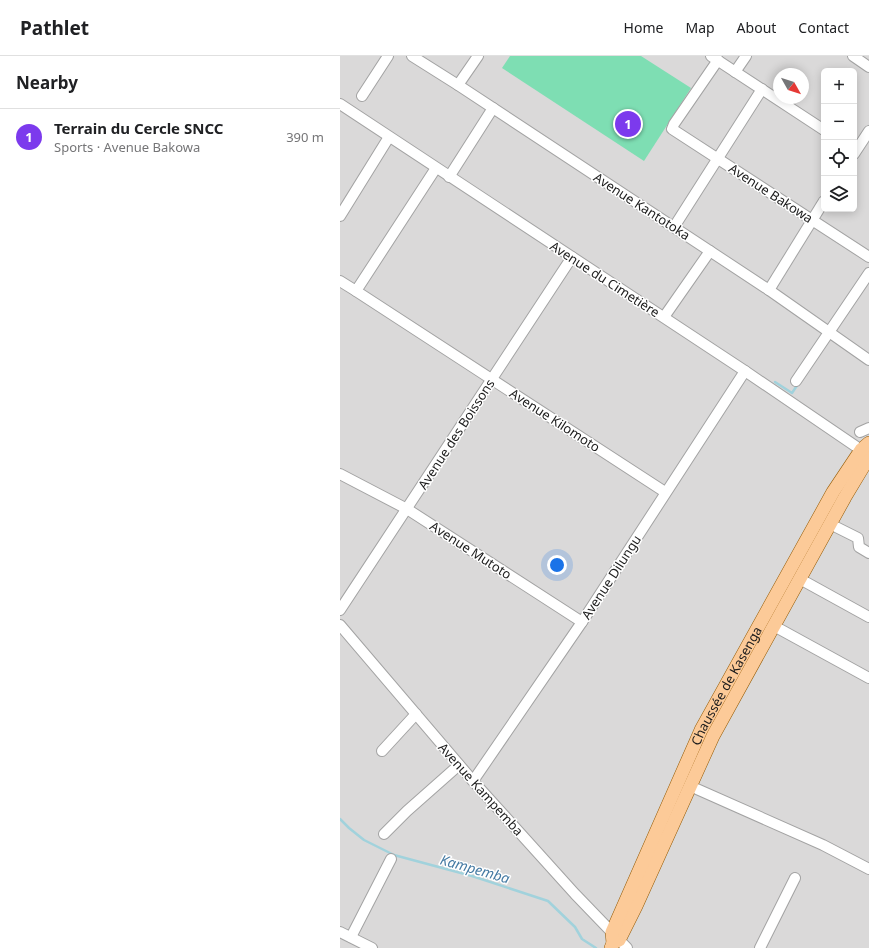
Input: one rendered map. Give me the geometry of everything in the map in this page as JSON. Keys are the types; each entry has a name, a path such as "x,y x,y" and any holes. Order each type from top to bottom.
{"main road":[{"name":"Chaussée de Kasenga","path":"616,943 713,736 830,524 867,451"},
{"name":"Chaussée de Kasenga","path":"616,943 702,730 833,492 867,451"},
{"path":"702,730 713,736"}],"street":[{"path":"362,96 388,56"},
{"name":"Avenue Kantotoka","path":"412,56 674,227 769,290 828,332 868,357"},
{"path":"458,85 478,56"},
{"path":"735,72 746,56"},
{"path":"853,56 869,67"},
{"path":"714,58 821,128"},
{"name":"Avenue Bakowa","path":"714,58 672,129 869,257"},
{"path":"674,227 762,89"},
{"name":"Avenue du Cimetière","path":"340,104 867,451"},
{"path":"449,177 493,108"},
{"path":"857,148 869,132"},
{"path":"340,216 389,137"},
{"path":"356,291 436,168"},
{"path":"769,290 821,207"},
{"path":"664,318 710,251"},
{"name":"Avenue des Boissons","path":"340,610 572,257"},
{"path":"796,381 869,273"},
{"name":"Avenue Kilomoto","path":"340,281 666,492"},
{"name":"Avenue Dilungu","path":"473,781 582,622 745,371"},
{"name":"Avenue Mutoto","path":"340,474 407,509 582,622"},
{"path":"830,524 858,538 858,546 869,552"},
{"path":"800,579 869,617"},
{"name":"Avenue Kampemba","path":"340,625 459,765 575,894 616,943"},
{"path":"774,626 869,678"},
{"path":"382,751 416,714"},
{"path":"384,834 407,811 459,765"},
{"path":"690,786 823,845 869,869"},
{"path":"351,938 391,859"},
{"path":"760,948 795,878"},
{"path":"340,932 372,948"}],"shaded area":[{"path":"340,56 869,56 869,948 340,948"}],"green space":[{"path":"510,56 641,56 691,88 644,161 502,68"}],"waterway":[{"path":"775,382 792,393 798,384"},
{"name":"Kampemba","path":"340,819 364,840 394,855 472,876 548,901 575,927 582,939 596,948"}],"place":[{"name":"Terrain du Cercle SNCC","path":"628,124"}]}
